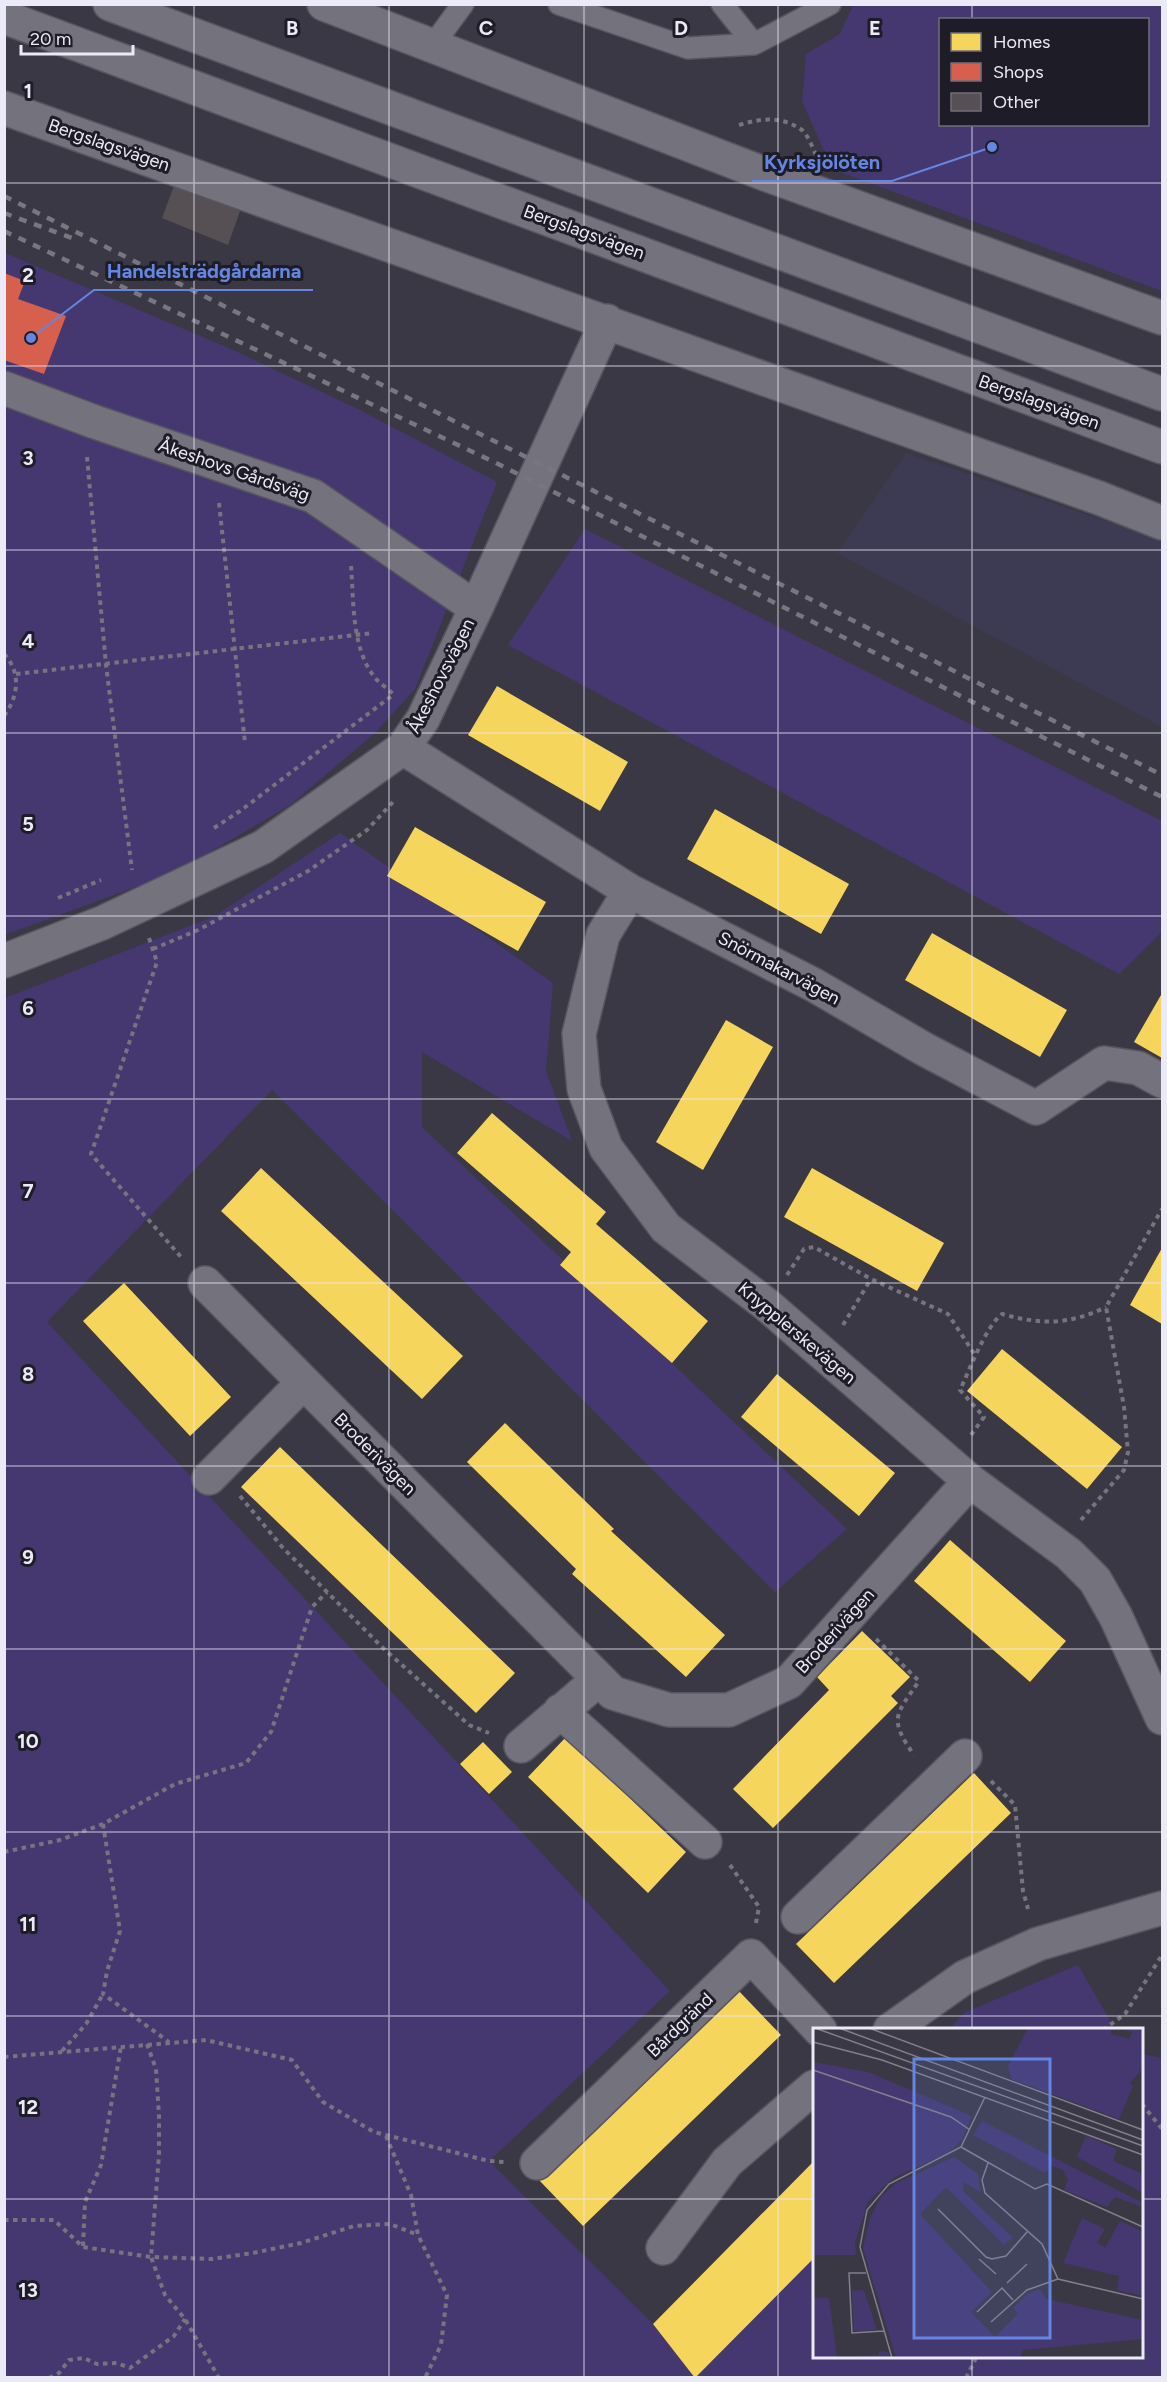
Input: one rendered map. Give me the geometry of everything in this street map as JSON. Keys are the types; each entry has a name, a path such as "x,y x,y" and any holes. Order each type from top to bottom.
{"street":[{"path":"110,4 1162,394"},
{"path":"324,4 765,174 1162,318"},
{"name":"Bergslagsvägen","path":"4,17 1162,447"},
{"name":"Bergslagsvägen","path":"4,108 607,321 1088,494 1162,523"},
{"name":"Åkeshovsvägen","path":"4,961 102,923 263,847 403,748 423,719 477,606 607,321"},
{"name":"Åkeshovs Gårdsväg","path":"4,388 95,422 314,496 463,599 477,606"},
{"name":"Snörmakarvägen","path":"403,748 630,891 814,985 924,1049 1036,1108 1104,1062 1138,1068 1162,1081"},
{"name":"Knypplerskevägen","path":"630,891 603,935 579,1034 584,1089 606,1148 666,1228 767,1305 960,1472 1069,1554 1095,1581 1116,1617 1162,1718"},
{"name":"Broderivägen","path":"205,1283 613,1693 669,1710 729,1710 789,1682 851,1614 960,1472"},
{"path":"214,1473 303,1383"},
{"path":"520,1746 599,1679"},
{"path":"560,1711 705,1842"},
{"path":"798,1917 965,1756"},
{"path":"893,2028 964,1977 1038,1944 1162,1908"},
{"path":"751,1956 818,2028"},
{"name":"Bårdgränd","path":"537,2163 751,1956"},
{"path":"663,2248 727,2162 813,2088"}],"lane":[{"path":"433,45 463,4"},
{"path":"559,4 688,48 754,44 830,4"},
{"path":"722,4 754,44"}],"path":[{"path":"95,422 86,450 106,665 139,906"},
{"path":"219,501 245,743"},
{"path":"350,562 357,635 364,657 375,678 423,719"},
{"path":"16,674 373,633"},
{"path":"4,654 10,660 16,674 17,689 12,705 4,716"},
{"path":"207,832 240,811 393,694"},
{"path":"123,871 142,863"},
{"path":"54,900 104,879"},
{"path":"153,949 157,962 91,1154 205,1283"},
{"path":"960,1472 984,1418 960,1390 994,1320 1002,1314 1023,1320 1059,1322 1085,1317 1106,1307 1162,1209"},
{"path":"767,1305 804,1249 814,1247 871,1279 948,1314 975,1355"},
{"path":"825,1356 871,1279"},
{"path":"1069,1554 1083,1516 1124,1470 1128,1452 1124,1407 1106,1307"},
{"path":"214,1473 283,1548 383,1648 469,1725 520,1746"},
{"path":"4,1852 60,1840 103,1824 175,1784 246,1763 271,1732 312,1607 327,1592"},
{"path":"851,1614 919,1681 898,1712 898,1732 913,1754 938,1782"},
{"path":"965,1756 1015,1804 1023,1891 1038,1944"},
{"path":"61,2052 86,2024 103,1994 120,1931 103,1824"},
{"path":"705,1842 732,1867 759,1906 751,1956"},
{"path":"1106,2028 1125,2013 1162,1955"},
{"path":"103,1994 170,2042"},
{"path":"4,2057 206,2040 292,2060 323,2102 374,2132 489,2161 537,2163"},
{"path":"147,2044 156,2069 159,2116 159,2154 151,2257 165,2295 184,2319 219,2378"},
{"path":"83,2247 85,2202 101,2165 121,2046"},
{"path":"1143,2105 1162,2129"},
{"path":"386,2136 411,2195 418,2235 447,2295 441,2345 425,2378"},
{"path":"4,2220 54,2220 83,2247 151,2257 212,2259 253,2253 301,2243 354,2226 390,2224 418,2235"},
{"path":"49,2378 59,2373 69,2360 84,2358 97,2364 117,2363 130,2368 174,2336 184,2319"},
{"path":"966,2378 976,2358"}],"shaded area":[{"path":"853,5 1162,5 1162,291 832,169 802,101 806,54 840,34"},
{"path":"5,253 231,349 360,410 497,482 415,689 375,733 290,805 176,872 5,935"},
{"path":"906,453 1162,540 1162,727 837,553"},
{"path":"585,529 1162,821 1162,932 1119,974 508,645"},
{"path":"340,833 553,983 546,1071 572,1141 422,1052 422,1127 847,1529 775,1592 272,1090 47,1322 670,1991 489,2161 653,2324 695,2377 5,2378 5,998 215,916"},
{"path":"1078,1965 1114,2028 950,2028 966,2012"},
{"path":"1143,2054 1162,2058 1162,2377 696,2377 813,2259 813,2358 1143,2358"}],"building: Homes":[{"path":"497,686 628,762 600,811 468,735"},
{"path":"715,809 849,884 821,934 687,859"},
{"path":"415,827 546,902 518,951 387,876"},
{"path":"932,933 1067,1010 1040,1057 905,980"},
{"path":"1162,996 1162,1058 1134,1042"},
{"path":"726,1020 773,1047 703,1170 656,1142"},
{"path":"492,1113 606,1212 596,1224 708,1321 672,1363 560,1265 571,1252 457,1153"},
{"path":"261,1168 463,1356 422,1399 221,1211"},
{"path":"812,1168 944,1243 917,1291 784,1217"},
{"path":"1162,1248 1162,1324 1130,1305"},
{"path":"124,1283 231,1397 190,1436 83,1321"},
{"path":"1002,1349 1122,1447 1087,1489 967,1391"},
{"path":"777,1374 895,1473 859,1516 741,1417"},
{"path":"505,1423 614,1529 611,1531 725,1635 686,1677 572,1574 576,1569 467,1462"},
{"path":"280,1447 515,1673 476,1713 241,1487"},
{"path":"950,1540 1066,1641 1030,1682 914,1581"},
{"path":"862,1631 910,1677 891,1696 898,1703 773,1828 733,1789 829,1690 817,1677"},
{"path":"566,1737 686,1852 648,1893 528,1777"},
{"path":"483,1742 512,1772 489,1794 460,1764"},
{"path":"974,1773 1011,1813 834,1983 796,1944"},
{"path":"736,1988 781,2035 583,2226 538,2179"},
{"path":"813,2162 813,2259 695,2378 653,2324"}],"building: Shops":[{"path":"4,273 25,281 18,299 66,316 44,374 4,360"}],"building: Other":[{"path":"175,183 240,211 228,245 162,218"}],"railway":[{"path":"4,196 1162,775"},
{"path":"4,213 72,238"},
{"path":"4,231 492,461 1162,797"}],"place":[{"name":"Kyrksjölöten","path":"992,147"},
{"name":"Handelsträdgårdarna","path":"31,338"}]}
